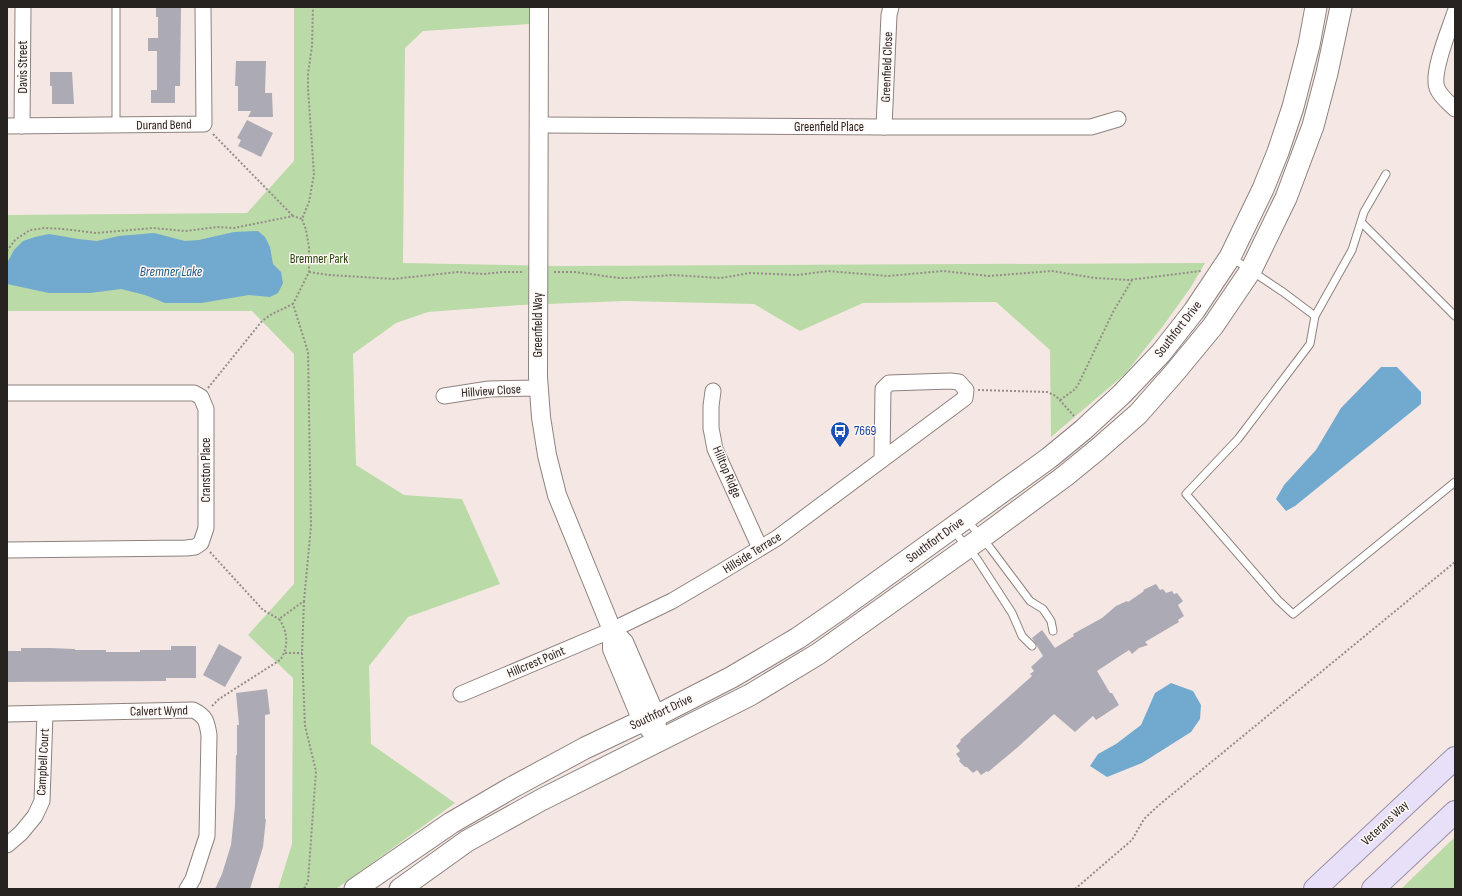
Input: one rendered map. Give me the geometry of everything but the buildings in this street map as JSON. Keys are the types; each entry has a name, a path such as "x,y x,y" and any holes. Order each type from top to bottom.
{"main road":[{"name":"Southfort Drive","path":"355,889 451,823 511,788 585,748 649,719 732,677 798,638 1049,458 1083,430 1122,394 1165,347 1194,311 1230,257 1264,189 1294,108 1309,45 1316,7"},
{"name":"Southfort Drive","path":"400,889 467,842 541,800 750,695 818,654 1065,476 1138,414 1213,326 1250,270 1286,198 1313,126 1327,73 1341,7"},
{"name":"Veterans Way","path":"1315,889 1455,758"},
{"path":"1373,889 1455,812"}],"street":[{"name":"Davis Street","path":"22,126 23,7"},
{"name":"Durand Bend","path":"7,126 204,124 203,7"},
{"name":"Greenfield Way","path":"540,7 539,388 541,417 547,455 557,495 612,630 624,642 649,719 658,741"},
{"name":"Greenfield Close","path":"884,128 891,7"},
{"path":"1455,12 1436,70 1437,88 1440,94 1455,109"},
{"name":"Greenfield Place","path":"540,125 884,128 1091,127 1118,118"},
{"path":"882,459 883,389 889,383 950,381 959,382 966,390"},
{"name":"Hillview Close","path":"444,396 488,389 539,388"},
{"name":"Hillside Terrace","path":"612,630 672,601 776,538 965,398 966,390"},
{"name":"Hilltop Ridge","path":"713,391 711,428 715,449 760,548"},
{"path":"7,393 194,393 201,397"},
{"name":"Cranston Place","path":"201,397 206,409 206,528 202,543"},
{"path":"7,550 186,548 195,547 202,543"},
{"name":"Hillcrest Point","path":"461,694 612,630"},
{"name":"Calvert Wynd","path":"7,714 193,710 202,715 206,720 209,735 207,836 193,878 187,889"},
{"name":"Campbell Court","path":"7,845 35,816 42,800 45,714"}],"lane":[{"path":"116,7 116,125"},
{"path":"1386,174 1364,212 1362,223 1352,250 1315,316 1310,344 1238,439 1186,494 1278,600 1293,614 1455,482"},
{"path":"1362,223 1455,316"},
{"path":"1230,257 1315,316"},
{"path":"958,523 1030,601 1043,609 1051,621 1053,631"},
{"path":"958,523 975,542 1012,613 1022,636 1032,646"}],"path":[{"path":"201,397 262,321 272,314 293,304 308,272 309,247 307,234 302,219 309,202 314,174 308,89 312,46 313,7"},
{"path":"204,124 293,216 302,219"},
{"path":"7,251 15,240 30,230 45,228 96,233 153,228 185,232 217,227 234,228 293,216"},
{"path":"308,272 393,279 458,272 484,274 503,272 575,272 619,278 673,275 721,278 750,273 796,275 828,271 888,276 943,271 989,276 1052,271 1095,278 1132,280 1200,271"},
{"path":"1060,400 1074,390 1078,385 1113,312 1132,280"},
{"path":"293,304 308,352 311,526 304,602 302,653 305,726 316,771 308,881 304,889"},
{"path":"966,390 1040,391 1053,394 1074,416"},
{"path":"202,543 263,610 279,619 285,630 286,644 285,653 273,666 220,699 202,715"},
{"path":"1075,889 1132,840 1144,819 1159,805 1455,562"},
{"path":"279,619 304,602"},
{"path":"285,653 302,653"}],"green space":[{"name":"Bremner Park","path":"294,7 530,7 530,24 423,31 405,48 403,263 558,266 1205,263 1191,287 1163,326 1125,374 1051,437 1050,350 996,302 863,303 800,331 754,304 625,301 520,305 428,312 396,323 353,354 356,465 404,495 462,499 500,584 408,617 369,666 371,744 455,803 336,889 278,889 292,844 293,678 248,635 294,584 294,354 252,311 7,311 7,215 247,213 294,161"},
{"path":"1455,837 1455,889 1401,889"}],"water":[{"name":"Bremner Lake","path":"258,231 265,237 270,247 273,264 281,272 283,283 278,293 270,297 249,295 201,303 165,303 145,295 121,289 90,293 49,293 7,284 7,263 14,250 23,241 49,234 97,241 119,236 154,233 185,241 199,240 234,232"},
{"path":"1381,367 1397,367 1421,392 1421,404 1295,506 1286,511 1276,499 1284,485 1316,450 1341,408"},
{"path":"1171,683 1193,691 1201,705 1200,719 1191,732 1142,763 1107,777 1090,766 1098,754 1116,744 1141,725 1155,693"}],"place":[{"name":"7669","path":"840,448"}]}
